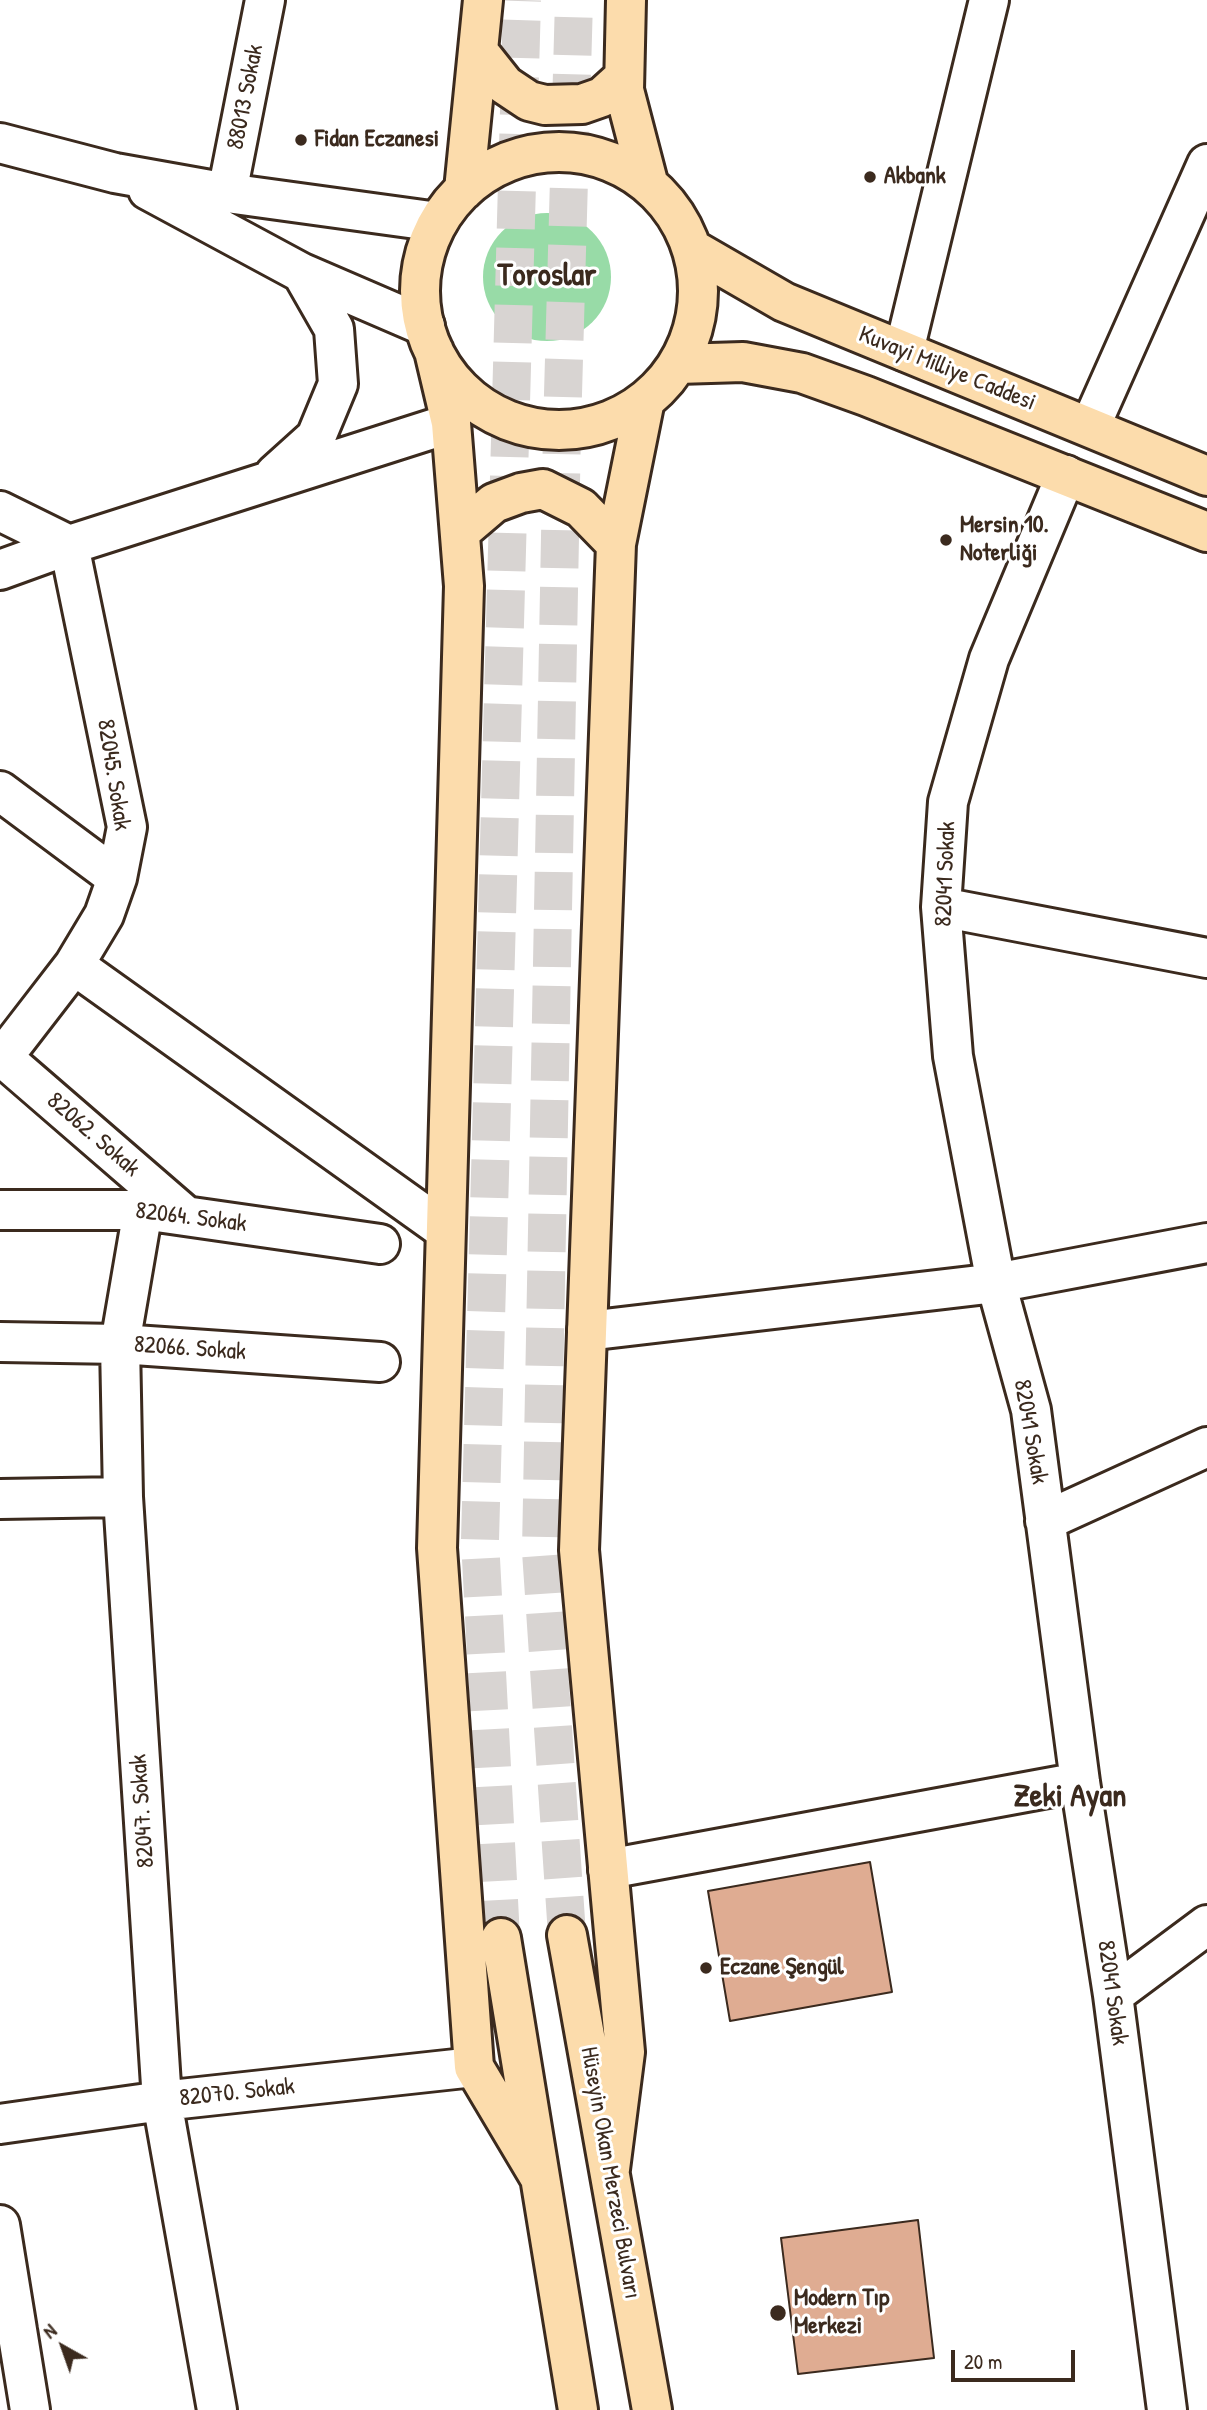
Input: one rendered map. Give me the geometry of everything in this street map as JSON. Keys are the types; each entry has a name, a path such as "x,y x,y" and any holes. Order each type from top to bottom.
{"main road":[{"path":"464,190 483,0"},
{"path":"625,0 624,90 648,182"},
{"path":"478,51 505,85 529,100 545,105 582,104 602,97 624,77"},
{"path":"429,338 457,385 489,411 527,426 568,430 609,421 645,400 663,384 678,364 694,328 699,289 694,250 676,213 648,182 613,162 574,152 535,153 496,167 464,190 438,222 416,290 451,423 464,586 437,1548 474,2067 540,2178"},
{"name":"Kuvayi Milliye Caddesi","path":"694,250 784,302 1207,476"},
{"path":"678,364 743,362 802,373 1207,532"},
{"path":"610,2169 625,2052 579,1550 616,544 645,400"},
{"path":"460,532 495,503 543,489 580,508 616,544"},
{"name":"Hüseyin Okan Merzeci Bulvarı","path":"567,1935 652,2410"},
{"path":"501,1938 578,2410"}],"street":[{"name":"88013 Sokak","path":"227,193 265,0"},
{"path":"904,351 989,0"},
{"path":"0,143 115,173 227,193 438,222"},
{"path":"1090,427 1207,164"},
{"path":"115,173 429,338"},
{"path":"265,483 316,437 338,384 334,329 302,273"},
{"path":"0,570 69,545 451,423"},
{"name":"82041 Sokak","path":"1066,475 989,659 948,802 942,907 953,1056 996,1283 1031,1410 1080,1782 1113,1995 1167,2410"},
{"path":"0,511 69,545"},
{"name":"82045. Sokak","path":"1,1056 74,965 104,915 117,878 127,827 69,545"},
{"path":"0,791 117,878"},
{"path":"942,907 1197,957 1207,988"},
{"path":"74,965 445,1230"},
{"name":"82062. Sokak","path":"1,1056 186,1216"},
{"name":"82064. Sokak","path":"0,1210 143,1210 380,1244"},
{"name":"82047. Sokak","path":"143,1210 120,1344 123,1497 162,2101 217,2410"},
{"path":"587,1331 996,1283 1207,1243"},
{"name":"82066. Sokak","path":"0,1342 120,1344 380,1362"},
{"path":"1045,1521 1207,1447"},
{"path":"0,1499 123,1497"},
{"path":"608,1869 1080,1782"},
{"path":"1113,1995 1207,1925"},
{"name":"82070. Sokak","path":"0,2123 162,2101 474,2067"},
{"path":"0,2225 30,2410"}],"green space":[{"path":"547,213 572,217 593,231 607,252 611,277 607,302 593,323 572,337 547,341 522,337 501,323 487,302 483,277 487,252 501,231 522,217"}],"building":[{"path":"870,1862 892,1992 730,2021 708,1891"},
{"path":"918,2220 934,2358 798,2374 781,2238"}],"tunnel":[{"path":"501,1938 480,1540 522,0"},
{"path":"567,1935 541,1551 562,430 574,0"}],"place":[{"name":"Fidan Eczanesi","path":"301,140"},
{"name":"Akbank","path":"870,177"},
{"name":"Mersin 10. Noterliği","path":"946,540"},
{"name":"Eczane Şengül","path":"706,1968"},
{"name":"Modern Tıp Merkezi","path":"778,2313"}],"district":[{"name":"Toroslar","path":"547,276"},
{"name":"Zeki Ayan","path":"1070,1797"}]}
